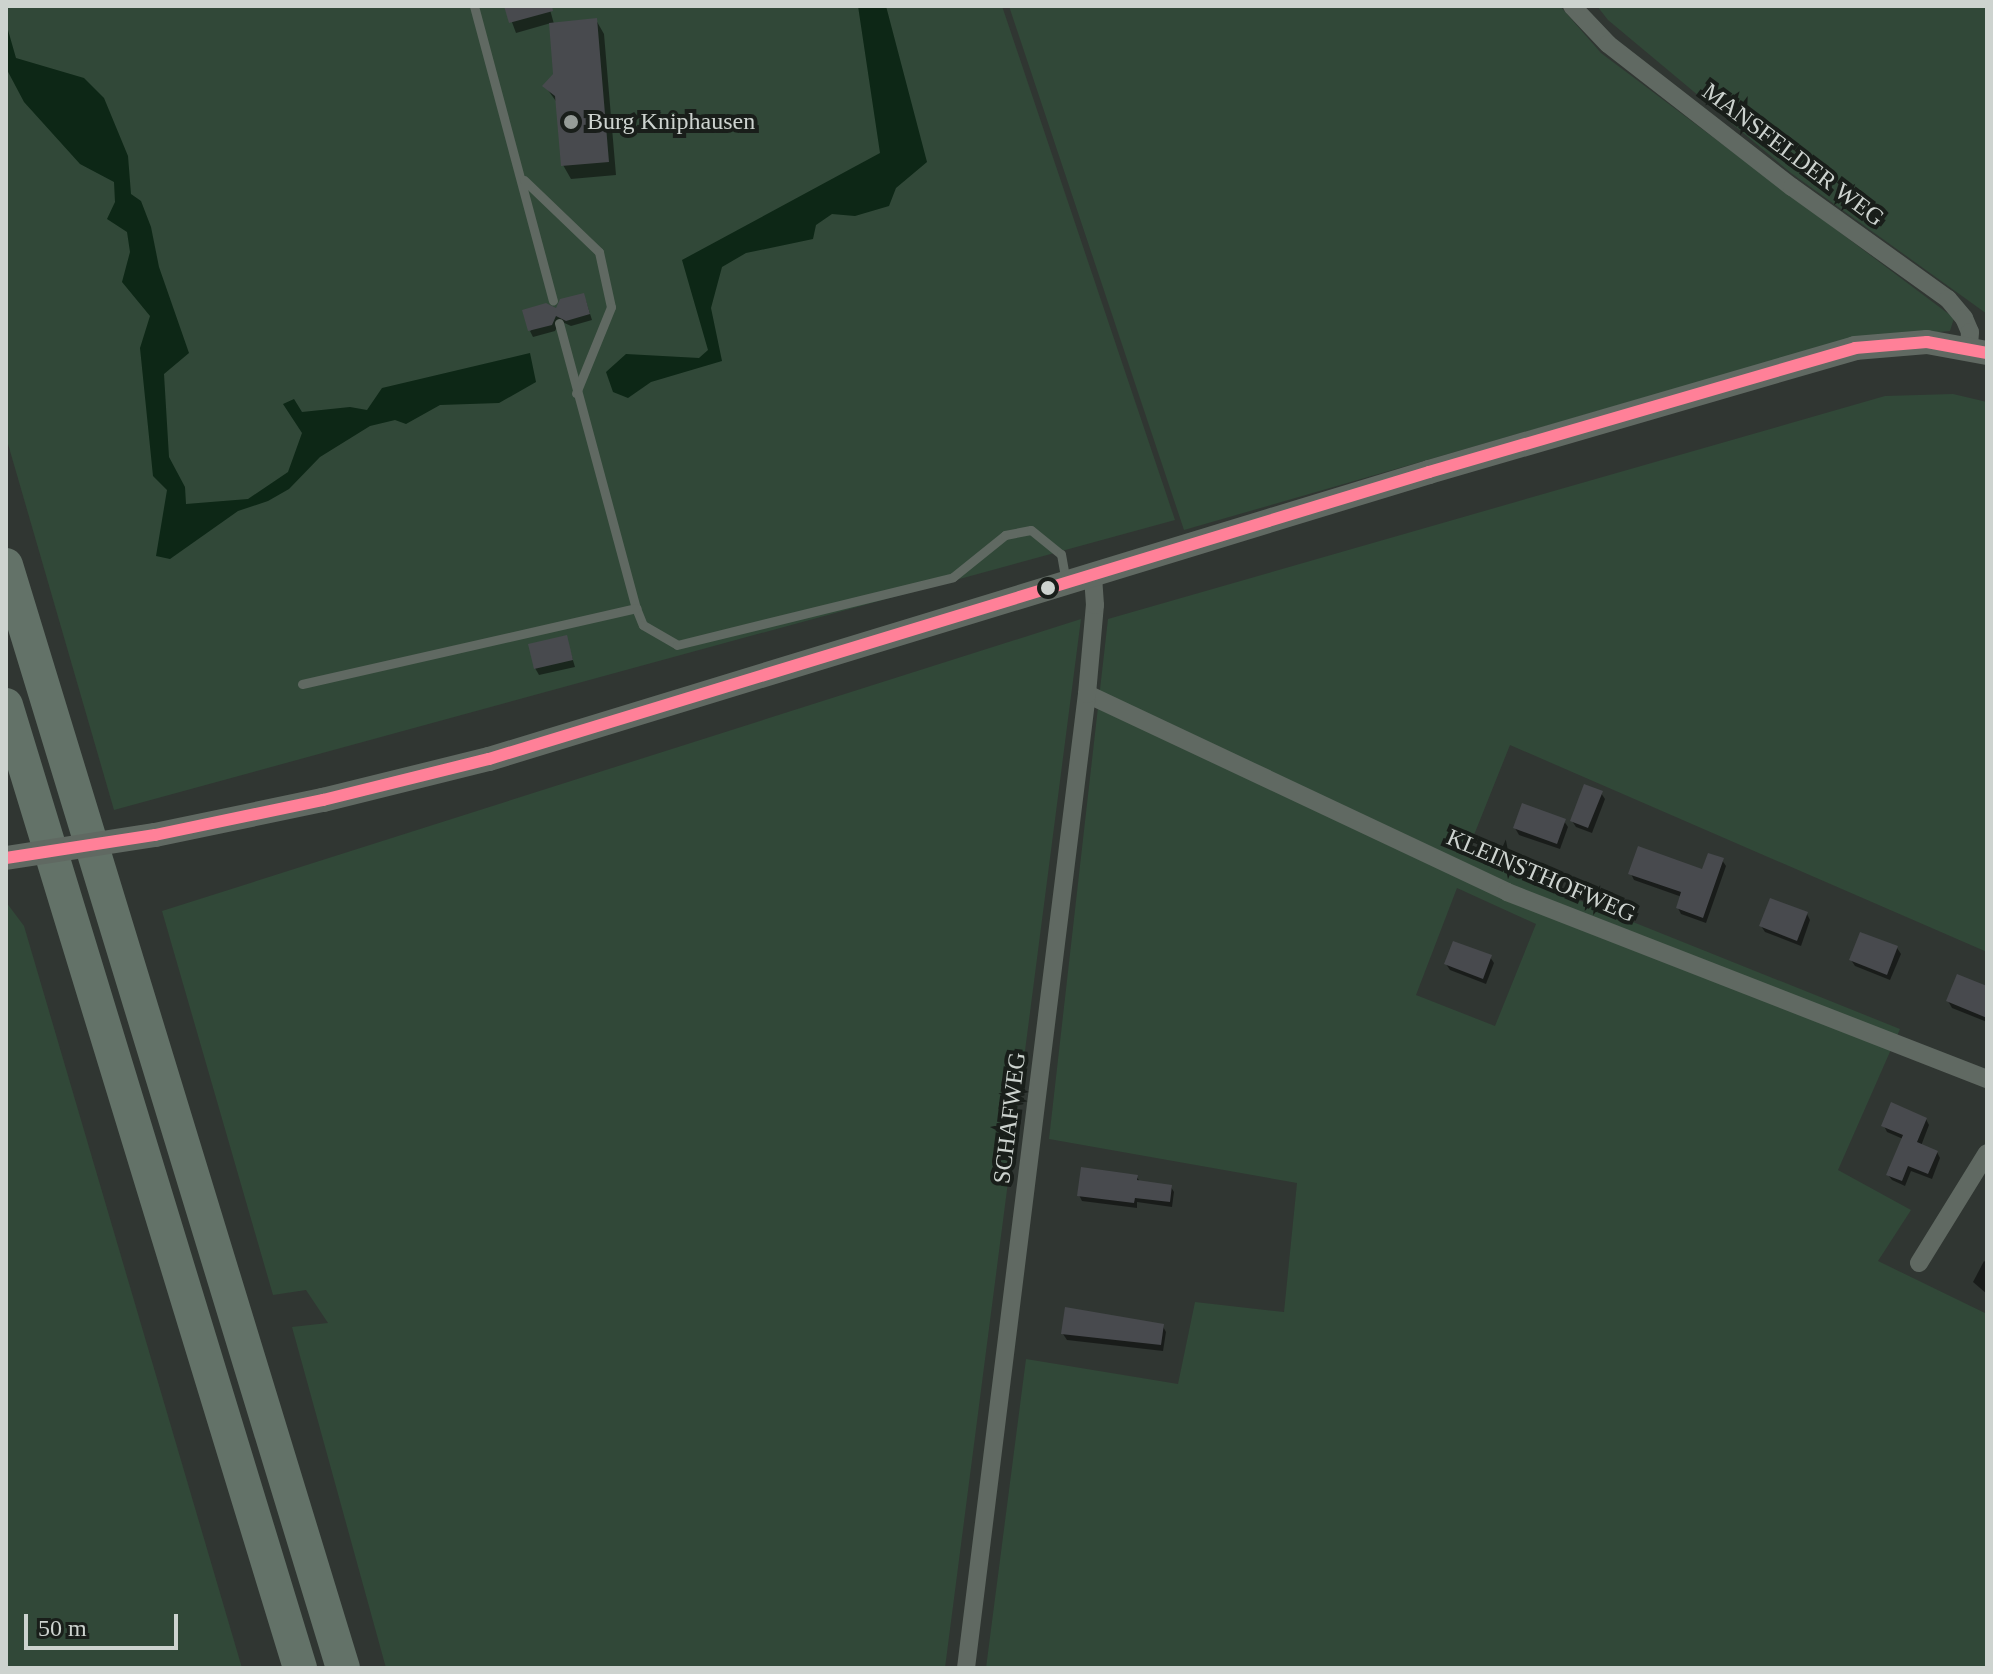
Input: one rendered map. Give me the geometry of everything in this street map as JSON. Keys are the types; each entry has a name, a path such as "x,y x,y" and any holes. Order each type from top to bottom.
{"highway":[{"path":"6,565 343,1668"},
{"path":"6,705 300,1668"}],"street":[{"name":"MANSFELDER WEG","path":"1572,6 1608,44 1792,187 1948,299 1964,318 1978,350"},
{"path":"6,858 155,835 323,800 489,759 1066,581 1855,348 1927,342 1978,350"},
{"name":"SCHAFWEG","path":"966,1668 1087,694 1095,605 1093,574"},
{"name":"KLEINSTHOFWEG","path":"1087,694 1507,892 1987,1079"},
{"path":"1919,1263 1987,1153"}],"lane":[{"path":"474,6 553,301"},
{"path":"522,178 599,252 611,307 576,393"},
{"path":"559,323 636,608 643,625 677,645 953,577 1005,535 1031,530 1061,554 1066,581"},
{"path":"302,684 636,608"}],"shaded area":[{"path":"6,6 1002,6 1175,520 114,810 6,437"},
{"path":"858,6 886,6 927,162 896,188 889,206 855,216 832,214 816,225 813,239 746,253 722,267 711,308 722,361 651,382 628,398 613,392 606,372 626,354 699,358 708,350 682,260 880,153"},
{"path":"1009,6 1560,6 1601,53 1954,318 1950,331 1841,341 1184,530"},
{"path":"1597,6 1987,6 1987,314 1791,173 1608,20"},
{"path":"6,23 16,58 84,78 104,98 128,156 131,194 141,201 151,227 159,267 189,353 164,374 169,457 185,487 186,504 248,499 288,472 302,433 283,404 294,399 302,412 350,407 367,410 382,388 530,353 536,382 499,403 440,405 406,424 395,420 370,426 320,457 289,489 268,501 238,511 170,559 156,556 167,490 153,476 140,348 150,316 122,282 130,252 127,232 107,219 115,202 114,182 80,164 24,102 6,68"},
{"path":"1953,394 1987,402 1987,952 1510,745 1466,855 1900,1029 1838,1170 1911,1210 1878,1261 1987,1314 1987,1668 986,1668 1026,1359 1178,1384 1195,1302 1284,1312 1297,1183 1049,1139 1108,619 1885,396","holes":["1457,888 1536,924 1495,1026 1416,995"]},
{"path":"1081,619 945,1668 386,1668 292,1327 328,1323 306,1290 273,1295 162,911"},
{"path":"6,902 24,926 242,1668 6,1668"}],"building":[{"path":"504,6 552,6 553,11 509,23"},
{"path":"597,18 609,162 561,166 555,96 542,86 553,74 549,23"},
{"path":"584,293 590,314 566,321 556,316 552,325 528,331 522,310 546,303 556,308 560,299"},
{"path":"567,635 573,660 534,669 528,644"},
{"path":"1584,784 1603,791 1588,828 1570,821"},
{"path":"1522,803 1566,819 1557,844 1513,828"},
{"path":"1638,846 1702,869 1708,853 1724,858 1703,918 1676,908 1681,892 1628,874"},
{"path":"1770,898 1808,912 1797,941 1759,926"},
{"path":"1860,932 1898,946 1887,975 1849,960"},
{"path":"1453,941 1492,955 1483,979 1444,964"},
{"path":"1957,974 1987,986 1987,1018 1946,1001"},
{"path":"1891,1102 1927,1118 1917,1142 1938,1151 1928,1174 1908,1166 1902,1181 1886,1175 1903,1135 1881,1126"},
{"path":"1081,1167 1138,1175 1137,1180 1172,1185 1170,1202 1135,1198 1134,1203 1077,1196"},
{"path":"1065,1307 1164,1324 1161,1345 1061,1334"}],"transit line":[{"path":"6,858 155,835 323,800 489,759 1429,472 1855,348 1927,342 1987,353"}],"place":[{"name":"Burg Kniphausen","path":"571,122"}]}
